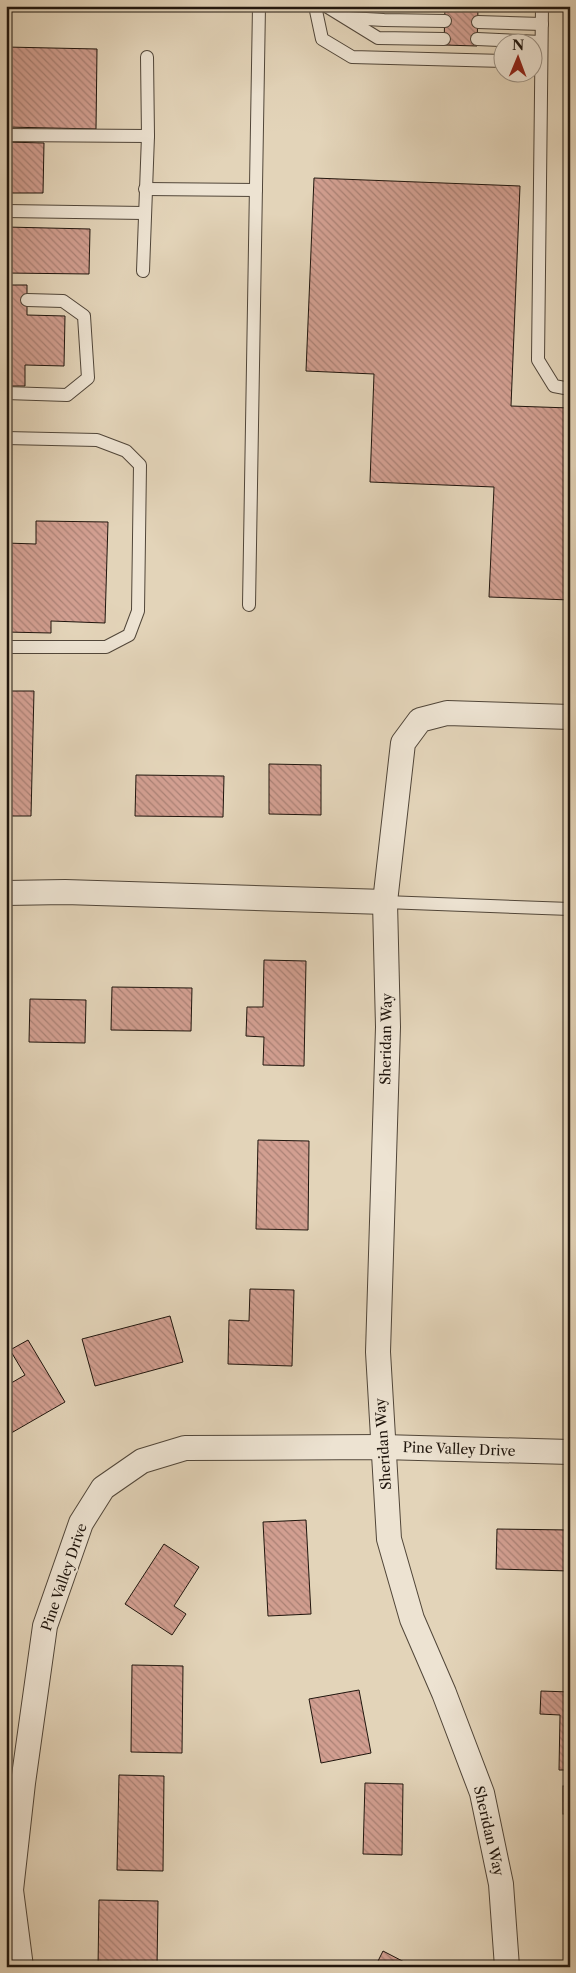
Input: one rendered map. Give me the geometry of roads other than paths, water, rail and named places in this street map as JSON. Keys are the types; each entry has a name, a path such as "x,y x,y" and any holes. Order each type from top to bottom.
{"street":[{"name":"Sheridan Way","path":"507,1967 501,1884 482,1793 444,1693 412,1619 390,1539 382,1447 378,1352 388,1027 385,902 402,743 420,720 447,713 570,717"},
{"path":"6,893 65,892 385,902"},
{"name":"Pine Valley Drive","path":"21,1967 11,1890 23,1782 45,1626 81,1523 103,1488 142,1461 185,1448 382,1447 570,1452"}],"lane":[{"path":"249,605 259,6"},
{"path":"315,6 322,39 352,57 494,61"},
{"path":"326,6 378,38 444,39"},
{"path":"542,6 542,32"},
{"path":"343,17 445,21"},
{"path":"478,22 542,24"},
{"path":"478,39 494,40"},
{"path":"143,271 148,136 147,57"},
{"path":"537,82 538,360 554,386 570,389"},
{"path":"6,135 148,136"},
{"path":"145,189 256,190"},
{"path":"6,212 144,213"},
{"path":"6,394 67,395 88,378 84,316 63,302 27,300"},
{"path":"6,438 97,440 126,451 140,465 138,611 129,635 106,647 6,647"},
{"path":"385,902 570,909"}]}
